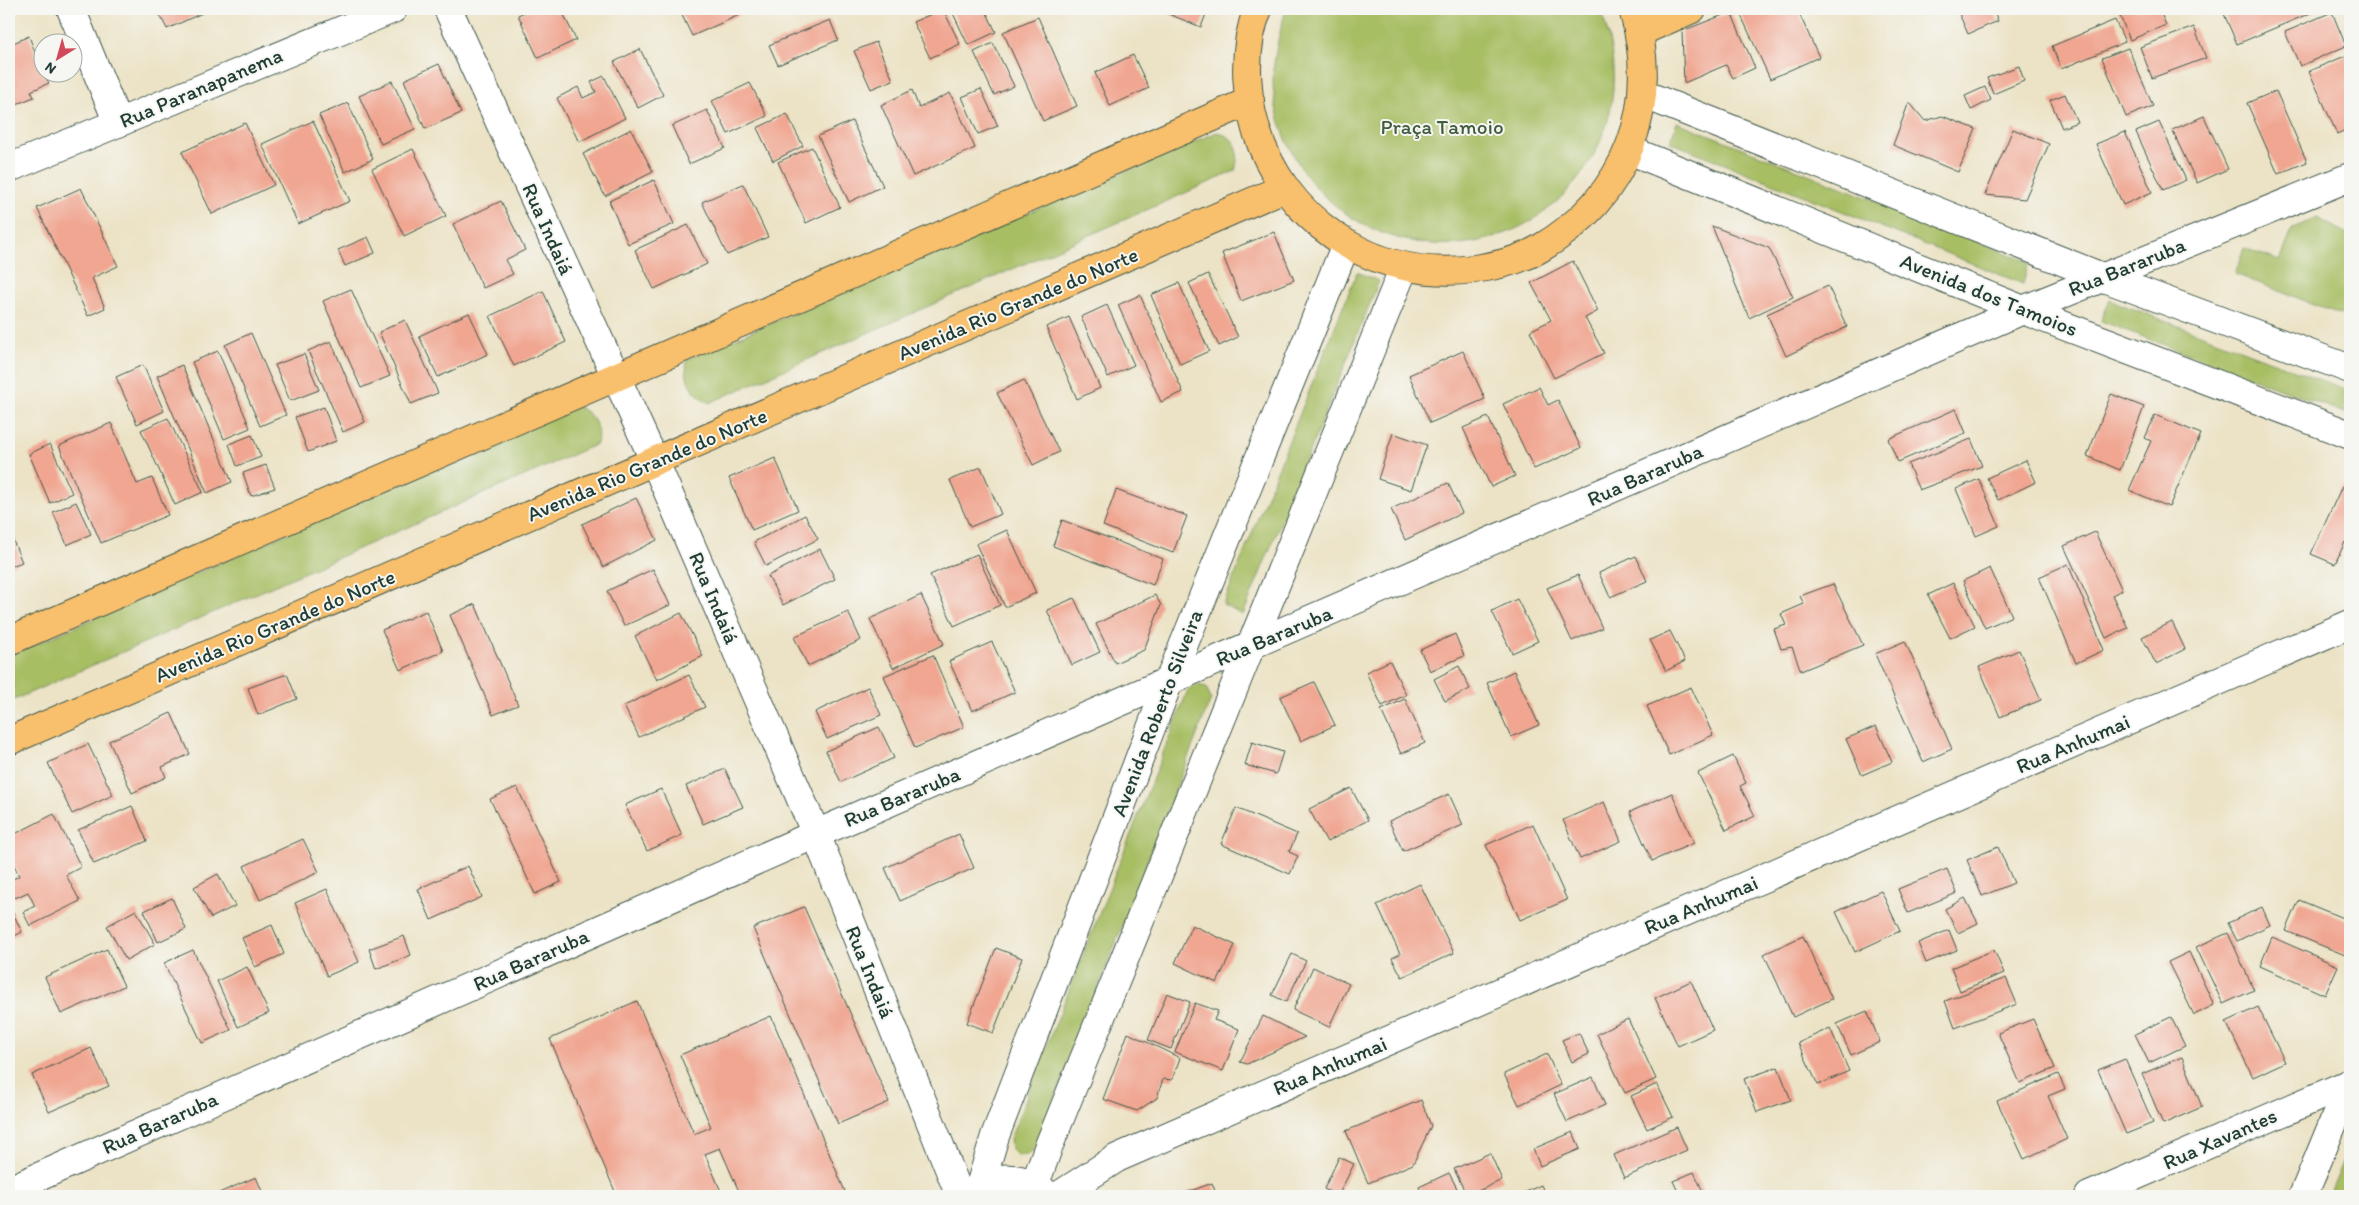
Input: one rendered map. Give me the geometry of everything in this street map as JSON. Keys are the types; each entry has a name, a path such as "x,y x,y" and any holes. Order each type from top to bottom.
{"main road":[{"path":"1258,9 1248,56 1250,102 1256,132 1268,162 1284,188 1323,228 1346,244 1374,258 1404,267 1450,272 1496,266 1538,250 1576,224 1607,190 1629,150 1638,122 1643,94 1644,62 1636,20 1692,9"},
{"path":"9,640 1250,102"},
{"name":"Avenida Rio Grande do Norte","path":"9,741 1284,188"}],"street":[{"path":"71,9 118,123"},
{"name":"Rua Paranapanema","path":"9,168 393,9"},
{"name":"Rua Indaiá","path":"448,9 655,462 970,1193"},
{"path":"1643,94 2102,277 2350,369"},
{"name":"Avenida dos Tamoios","path":"1629,150 2023,310 2350,435"},
{"name":"Rua Bararuba","path":"14,1185 816,834 2023,310 2350,177"},
{"name":"Avenida Roberto Silveira","path":"970,1193 995,1136 1169,681 1346,244"},
{"path":"970,1193 1008,1178 1048,1192 1048,1148 1404,267"},
{"name":"Rua Anhumai","path":"1048,1192 1117,1158 2350,624"},
{"path":"2303,1196 2350,1082"},
{"name":"Rua Xavantes","path":"2089,1196 2350,1082"}],"green space":[{"name":"Praça Tamoio","path":"1286,9 1600,9 1611,46 1613,66 1611,104 1601,140 1592,158 1556,202 1512,231 1464,243 1414,242 1367,226 1326,197 1294,156 1275,102 1273,90 1275,55"},
{"path":"1677,122 2029,262 2023,284 1670,142"},
{"path":"1217,132 1230,138 1236,146 1235,171 709,403 698,395 690,385 686,367 687,359"},
{"path":"2317,218 2349,235 2350,233 2350,318 2235,274 2244,248 2280,261 2293,228"},
{"path":"1357,272 1379,281 1243,615 1223,605"},
{"path":"2110,300 2350,391 2350,415 2101,321"},
{"path":"577,406 592,417 598,431 597,444 9,702 9,656"},
{"path":"1198,685 1206,687 1211,699 1035,1149 1027,1155 1018,1156 1011,1149 1010,1139 1188,690"},
{"path":"2350,1146 2350,1196 2329,1196"}],"building":[{"path":"157,9 211,9 167,29"},
{"path":"531,9 561,9 576,40 538,58 518,15"},
{"path":"679,9 753,9 692,36"},
{"path":"943,9 960,44 930,58 913,22"},
{"path":"951,9 985,9 996,32 968,45"},
{"path":"1162,9 1208,9 1201,27 1161,11"},
{"path":"1744,9 1797,9 1819,57 1770,79 1739,11"},
{"path":"1957,9 1993,9 1998,21 1968,34"},
{"path":"2117,9 2159,9 2166,25 2130,40"},
{"path":"2237,9 2320,9 2237,44 2224,14"},
{"path":"1731,12 1755,68 1733,78 1726,65 1684,83 1682,31"},
{"path":"2332,12 2346,46 2300,66 2285,32"},
{"path":"1038,17 1077,106 1043,121 1003,32"},
{"path":"830,20 838,40 778,65 769,45"},
{"path":"2115,20 2125,42 2061,69 2052,46"},
{"path":"2194,27 2206,58 2152,78 2140,47"},
{"path":"29,36 32,44 32,82 49,83 31,91 34,97 9,107 9,45"},
{"path":"876,42 893,80 871,89 854,51"},
{"path":"993,43 1014,86 994,95 974,52"},
{"path":"2128,48 2153,106 2126,117 2102,58"},
{"path":"640,49 663,95 638,108 614,62"},
{"path":"2350,54 2350,128 2337,134 2309,71"},
{"path":"1133,55 1149,88 1110,106 1095,73"},
{"path":"439,64 461,113 425,129 404,80"},
{"path":"2019,66 2024,81 1993,94 1987,78"},
{"path":"604,76 625,118 579,142 557,98 578,87 583,98 596,92 591,82"},
{"path":"392,81 415,129 381,144 359,96"},
{"path":"750,83 767,116 728,134 712,101"},
{"path":"1985,87 1991,100 1971,110 1965,96"},
{"path":"981,89 998,126 978,134 962,97"},
{"path":"912,90 919,108 950,93 975,148 913,176 881,105"},
{"path":"2276,91 2307,162 2278,174 2247,103"},
{"path":"2065,94 2077,122 2062,128 2050,100"},
{"path":"1909,102 1925,121 1942,116 1976,129 1958,172 1893,145"},
{"path":"348,103 373,159 345,172 319,115"},
{"path":"707,110 725,148 689,164 672,126"},
{"path":"787,114 803,146 773,161 757,128"},
{"path":"2204,116 2228,169 2197,183 2172,130"},
{"path":"313,121 350,201 298,224 262,144"},
{"path":"852,121 883,186 849,202 818,136"},
{"path":"2159,122 2186,180 2163,190 2136,132"},
{"path":"245,123 274,185 212,214 182,152"},
{"path":"631,129 653,172 605,196 583,154"},
{"path":"2013,129 2049,144 2025,199 1985,195"},
{"path":"2125,132 2152,192 2123,205 2096,144"},
{"path":"812,147 840,207 806,223 778,162"},
{"path":"413,149 446,216 404,236 372,169"},
{"path":"654,180 674,224 628,244 609,201"},
{"path":"743,184 768,237 727,255 702,202"},
{"path":"81,188 118,266 92,278 105,308 88,316 37,208"},
{"path":"501,201 525,250 505,260 513,274 483,288 453,224"},
{"path":"688,225 707,264 654,289 635,250"},
{"path":"1712,226 1769,248 1793,297 1749,318"},
{"path":"1274,232 1294,280 1241,301 1222,253"},
{"path":"368,237 375,253 345,266 338,250"},
{"path":"1573,261 1598,311 1585,318 1604,353 1554,378 1530,331 1551,320 1531,283"},
{"path":"1208,274 1238,337 1219,346 1189,283"},
{"path":"1179,283 1209,351 1180,364 1151,295"},
{"path":"1828,286 1847,327 1786,356 1767,314"},
{"path":"351,289 390,376 361,388 323,301"},
{"path":"543,291 566,342 514,366 490,316"},
{"path":"1140,295 1183,392 1161,402 1118,305"},
{"path":"1107,305 1134,365 1108,377 1081,317"},
{"path":"469,313 488,354 438,377 419,336"},
{"path":"1069,317 1100,388 1077,399 1046,327"},
{"path":"405,320 438,393 411,404 379,332"},
{"path":"251,333 286,415 260,426 225,345"},
{"path":"331,341 365,422 343,432 308,351"},
{"path":"218,351 250,428 224,439 192,362"},
{"path":"1463,351 1485,399 1430,423 1409,375"},
{"path":"304,354 319,390 290,401 275,365"},
{"path":"143,365 164,411 137,424 116,377"},
{"path":"182,365 232,482 207,493 157,376"},
{"path":"1024,380 1059,452 1033,465 997,393"},
{"path":"1539,387 1548,405 1558,400 1581,448 1534,469 1503,404"},
{"path":"2111,394 2144,407 2120,470 2087,456"},
{"path":"324,407 336,441 308,452 295,417"},
{"path":"1956,409 1966,433 1898,462 1888,439"},
{"path":"2155,415 2201,434 2169,507 2129,490 2151,441 2145,438"},
{"path":"1488,417 1515,476 1491,487 1463,428"},
{"path":"168,418 203,492 175,505 141,430"},
{"path":"111,423 137,484 152,478 168,515 101,543 59,446"},
{"path":"1393,433 1427,445 1411,490 1378,479"},
{"path":"252,435 261,457 237,466 229,444"},
{"path":"1971,439 1982,466 1919,490 1908,464"},
{"path":"50,444 72,493 50,503 29,454"},
{"path":"775,458 798,510 752,530 729,478"},
{"path":"2026,460 2036,482 1998,500 1987,478"},
{"path":"266,465 275,488 251,496 243,473"},
{"path":"981,467 1001,514 970,527 950,480"},
{"path":"1979,479 1999,526 1976,536 1956,489"},
{"path":"1448,483 1462,513 1405,540 1391,509"},
{"path":"2342,486 2350,490 2350,545 2345,542 2335,564 2311,554"},
{"path":"1116,490 1187,516 1173,553 1103,526"},
{"path":"636,498 657,540 603,567 582,524"},
{"path":"76,502 91,534 67,545 53,512"},
{"path":"805,515 818,539 766,566 754,542"},
{"path":"1062,520 1163,559 1153,585 1053,546"},
{"path":"1007,530 1036,593 1005,607 976,544"},
{"path":"9,531 22,562 9,567"},
{"path":"2095,532 2122,590 2112,595 2128,628 2106,638 2064,546"},
{"path":"820,549 835,579 783,605 768,576"},
{"path":"977,554 1000,605 954,626 930,575"},
{"path":"1636,556 1647,581 1610,597 1599,573"},
{"path":"2068,564 2104,650 2076,663 2039,577"},
{"path":"1990,568 2012,616 1985,628 1963,581"},
{"path":"653,569 670,605 624,626 607,591"},
{"path":"1578,575 1602,628 1572,641 1547,588"},
{"path":"1953,583 1975,626 1950,638 1928,595"},
{"path":"1833,584 1863,645 1801,671 1792,647 1781,649 1774,629 1786,625 1781,614 1804,604 1800,596"},
{"path":"921,595 944,644 893,668 870,619"},
{"path":"1155,595 1161,605 1144,650 1115,663 1096,624"},
{"path":"1074,598 1100,652 1072,665 1047,610"},
{"path":"1517,599 1538,641 1512,653 1492,611"},
{"path":"475,604 518,705 493,715 450,615"},
{"path":"426,611 443,651 400,670 382,630"},
{"path":"848,612 861,640 808,666 794,637"},
{"path":"681,613 703,656 657,680 635,636"},
{"path":"2172,622 2185,649 2156,664 2142,637"},
{"path":"1670,631 1685,661 1666,671 1650,640"},
{"path":"1455,634 1464,656 1430,671 1420,650"},
{"path":"1905,641 1952,749 1923,762 1875,654"},
{"path":"992,642 1015,692 972,711 949,661"},
{"path":"2019,650 2041,700 2000,717 1979,667"},
{"path":"933,655 964,727 915,748 884,676"},
{"path":"1390,661 1406,695 1382,706 1366,672"},
{"path":"1459,666 1470,689 1445,701 1434,679"},
{"path":"1514,671 1539,725 1511,737 1487,683"},
{"path":"287,674 297,699 258,715 248,688"},
{"path":"689,675 705,707 639,737 624,706"},
{"path":"1314,682 1335,725 1301,741 1280,697"},
{"path":"868,687 881,715 827,739 815,712"},
{"path":"1691,687 1713,735 1669,755 1647,706"},
{"path":"1405,699 1425,743 1401,754 1381,710"},
{"path":"171,713 190,754 162,767 166,777 132,793 109,741"},
{"path":"1876,726 1892,762 1862,775 1846,739"},
{"path":"879,727 894,758 841,782 826,751"},
{"path":"1252,742 1283,752 1276,774 1245,765"},
{"path":"88,744 113,795 72,814 48,763"},
{"path":"1733,756 1746,783 1740,786 1755,816 1726,830 1698,773"},
{"path":"725,769 743,807 703,824 686,786"},
{"path":"517,787 561,882 535,894 490,799"},
{"path":"1351,788 1368,820 1327,842 1309,809"},
{"path":"661,789 682,835 647,851 625,805"},
{"path":"1672,793 1694,843 1652,861 1630,812"},
{"path":"1449,794 1463,825 1403,851 1389,821"},
{"path":"1604,802 1621,841 1580,859 1563,820"},
{"path":"132,806 147,841 94,864 78,830"},
{"path":"1236,808 1297,834 1289,852 1298,856 1290,874 1221,844"},
{"path":"54,814 81,867 66,875 80,901 30,926 23,912 35,906 28,892 15,898 9,887 9,881 19,876 9,854 9,837"},
{"path":"1533,824 1567,900 1520,920 1486,845"},
{"path":"959,834 974,868 900,901 885,868"},
{"path":"303,839 319,872 260,900 244,866"},
{"path":"1998,847 2014,883 1982,896 1967,860"},
{"path":"468,866 482,897 431,920 418,889"},
{"path":"1947,869 1957,893 1908,913 1898,889"},
{"path":"218,874 235,906 211,918 194,887"},
{"path":"1420,884 1454,953 1402,977 1392,958 1400,954 1377,905"},
{"path":"327,889 359,962 327,976 295,903"},
{"path":"1881,891 1900,931 1855,952 1836,912"},
{"path":"172,898 186,929 158,942 144,911"},
{"path":"1965,898 1978,923 1958,933 1945,909"},
{"path":"2299,900 2350,921 2350,957 2286,931"},
{"path":"9,905 22,932 9,939"},
{"path":"804,907 889,1102 838,1124 753,928"},
{"path":"2262,907 2270,925 2237,941 2228,923"},
{"path":"136,910 155,944 126,960 107,926"},
{"path":"272,925 284,954 255,967 242,938"},
{"path":"1192,925 1235,945 1217,983 1175,963"},
{"path":"1949,930 1957,950 1926,963 1918,943"},
{"path":"2228,933 2254,990 2223,1004 2196,947"},
{"path":"404,936 411,955 376,969 369,949"},
{"path":"1803,936 1832,999 1793,1017 1764,954"},
{"path":"2272,937 2338,966 2325,995 2260,966"},
{"path":"996,948 1022,958 993,1033 967,1023"},
{"path":"107,949 124,986 61,1014 45,977"},
{"path":"193,950 231,1030 202,1043 164,963"},
{"path":"1994,950 2004,973 1960,991 1951,968"},
{"path":"2189,952 2214,1005 2194,1015 2168,962"},
{"path":"1292,954 1306,961 1286,1002 1272,995"},
{"path":"247,967 269,1013 238,1027 217,981"},
{"path":"1313,967 1349,984 1329,1027 1293,1010"},
{"path":"2006,978 2017,1004 1955,1028 1945,1001"},
{"path":"1691,981 1713,1030 1678,1046 1655,998"},
{"path":"1167,993 1190,1002 1171,1049 1148,1040"},
{"path":"637,1001 694,1134 711,1127 680,1055 771,1016 847,1196 741,1196 720,1148 705,1154 723,1196 617,1196 550,1039"},
{"path":"1195,1003 1218,1011 1214,1020 1239,1029 1223,1071 1175,1052"},
{"path":"2258,1007 2285,1062 2253,1077 2226,1022"},
{"path":"1867,1011 1880,1042 1851,1055 1837,1024"},
{"path":"1263,1016 1305,1037 1247,1064 1240,1062"},
{"path":"2171,1017 2185,1046 2149,1063 2135,1034"},
{"path":"1628,1019 1656,1079 1625,1093 1597,1034"},
{"path":"2033,1019 2055,1068 2020,1083 1998,1033"},
{"path":"1830,1028 1849,1071 1818,1085 1798,1043"},
{"path":"1128,1033 1180,1058 1172,1080 1163,1079 1157,1098 1137,1111 1103,1099"},
{"path":"1579,1033 1589,1054 1572,1062 1562,1040"},
{"path":"91,1048 109,1086 49,1112 32,1075"},
{"path":"1547,1054 1561,1085 1519,1105 1504,1074"},
{"path":"2182,1057 2202,1107 2163,1124 2142,1074"},
{"path":"2125,1059 2153,1123 2126,1134 2098,1070"},
{"path":"1778,1067 1791,1100 1757,1112 1744,1079"},
{"path":"2058,1074 2065,1089 2048,1096 2067,1139 2024,1159 1997,1101"},
{"path":"1593,1077 1605,1105 1567,1122 1554,1094"},
{"path":"1657,1084 1673,1117 1647,1129 1631,1096"},
{"path":"1421,1100 1431,1126 1413,1164 1368,1183 1346,1131"},
{"path":"1677,1127 1687,1150 1624,1178 1614,1155"},
{"path":"1573,1132 1580,1149 1540,1166 1533,1149"},
{"path":"1490,1153 1502,1180 1467,1196 1454,1169"},
{"path":"1339,1157 1354,1164 1338,1196 1324,1189"},
{"path":"1694,1172 1705,1196 1680,1196 1673,1181"},
{"path":"1449,1173 1461,1196 1423,1196 1419,1187"},
{"path":"256,1177 264,1196 212,1196"},
{"path":"1212,1183 1217,1196 1178,1196"},
{"path":"1541,1185 1546,1196 1517,1196"}]}
